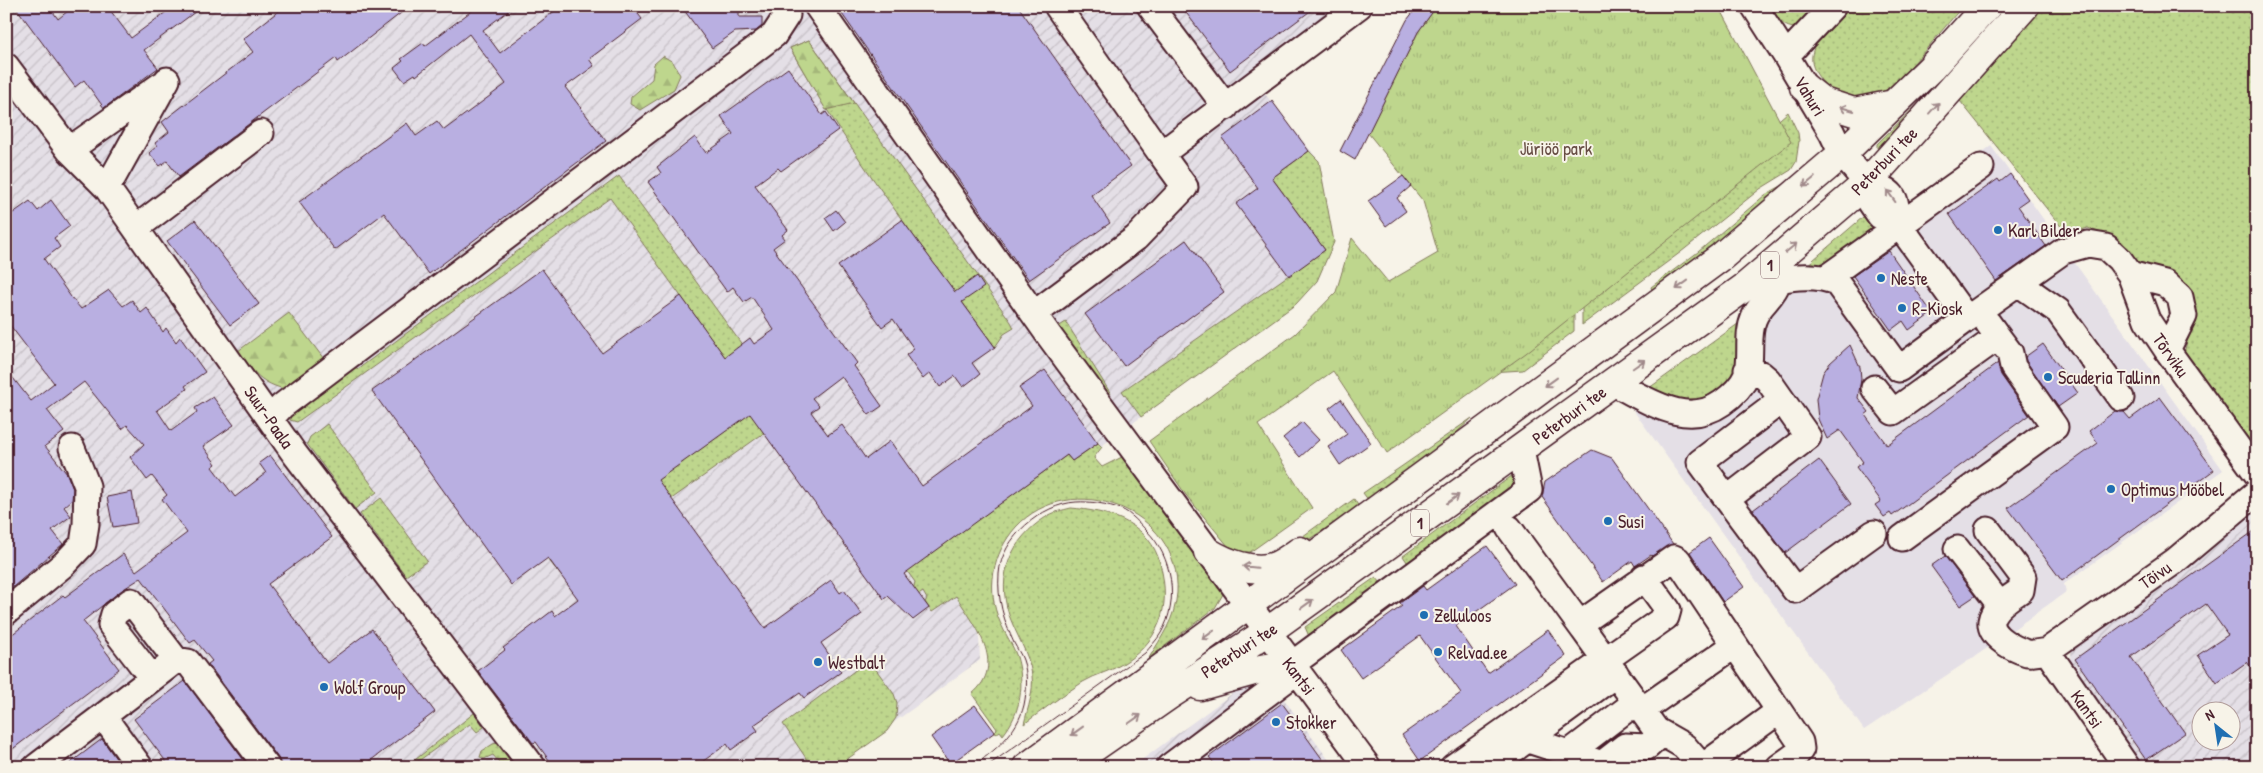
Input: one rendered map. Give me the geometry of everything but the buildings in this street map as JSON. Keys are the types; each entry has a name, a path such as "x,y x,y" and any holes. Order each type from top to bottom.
{"highway":[{"name":"Peterburi tee","path":"1028,767 1721,257 1842,154 1932,68 1987,6"},
{"name":"Peterburi tee","path":"1066,767 1168,696 1267,632 1521,450 1745,286 1867,183 2025,6"},
{"path":"1804,88 1823,102 1854,112 1894,104"},
{"path":"1208,552 1221,560 1238,566 1259,568 1275,566 1372,513"},
{"path":"1168,696 1261,669 1294,668"}],"street":[{"path":"270,419 282,406 767,42 787,15 785,6"},
{"name":"Kantsi","path":"817,6 1050,337 1247,606 1368,767"},
{"path":"1034,314 1136,238 1185,188 1057,6"},
{"path":"1150,6 1226,106"},
{"path":"1161,154 1359,6"},
{"name":"Vahuri","path":"1754,6 1832,133 1842,154 1867,183"},
{"path":"1786,56 1831,7"},
{"name":"Suur-Paala","path":"6,66 69,150 107,188 339,514 532,767"},
{"path":"69,150 167,80 107,188"},
{"path":"136,228 261,134"},
{"path":"1826,278 1981,167"},
{"path":"1867,183 1871,203 1880,216 1899,225 1973,315 1998,337 2010,353 2013,367 2056,427 1902,538"},
{"name":"Tõrviku","path":"2018,283 2063,251 2088,244 2106,247 2130,274 2147,320 2257,474"},
{"path":"2130,274 2166,283 2180,297 2184,316 2167,350"},
{"path":"1745,286 1802,276 1826,278 1836,282 1899,369 2018,283 2058,311 2121,398"},
{"path":"1613,383 1670,411 1696,414 1713,408 1738,390 1748,370 1750,335 1754,318 1771,297 1779,280"},
{"path":"1874,388 1893,412 1998,337"},
{"path":"1727,499 1808,437 1761,374 1748,370"},
{"path":"1782,400 1700,462 1795,590 1874,533"},
{"path":"6,612 64,564 82,544 86,524 87,486 72,448"},
{"path":"1178,764 1294,668 1529,490 1521,450"},
{"name":"Tõivu","path":"2047,651 2175,561 2257,492"},
{"path":"1503,732 1600,765 1625,746 1647,748 1656,739 1645,714 1509,528"},
{"path":"1988,530 2023,577 2021,590 2000,605 1991,619 1992,632 2028,653 2047,651"},
{"path":"1958,549 2000,605"},
{"path":"1583,629 1584,621 1668,560 1674,558 1678,560 1800,742 1801,749 1797,754 1779,767"},
{"path":"1490,767 1527,740 1669,614 1644,578"},
{"path":"152,678 111,625 114,614 131,601 176,660 188,662 267,767"},
{"path":"1569,753 1645,714 1735,645"},
{"name":"Kantsi","path":"2047,651 2127,767"},
{"path":"36,767 176,660"},
{"path":"1455,766 1503,732 1611,667"},
{"path":"1645,714 1684,746 1702,767 1779,711"},
{"path":"102,716 140,767"}],"shaded area":[{"path":"6,6 1360,6 1258,85 1319,161 1334,242 1317,281 1296,304 960,549 976,570 980,660 832,767 6,767"},
{"path":"1991,146 2223,470 2064,584 2066,592 1980,653 1864,730 1631,407"},
{"path":"2257,501 2257,767 2143,767 2069,663 2074,641 2234,530"},
{"path":"1263,671 1334,767 1132,767"}],"green space":[{"name":"Jüriöö park","path":"1437,6 1719,6 1791,142 1526,353 1387,453 1333,371 1258,425 1312,508 1250,552 1242,552 1228,546 1186,495 1149,441 1295,334 1336,292 1352,238 1388,282 1438,253 1423,201 1368,133 1418,32"},
{"path":"1765,6 1818,6 1806,23 1794,28 1783,24"},
{"path":"1846,6 1963,6 1896,81 1875,97 1862,100 1848,98 1835,93 1818,76 1812,63 1814,48 1811,45"},
{"path":"2002,6 2010,6 1936,90 1877,148 1877,144 1931,91"},
{"path":"2043,6 2257,6 2257,445 2249,443 2184,353 2190,330 2194,299 2175,276 2141,265 2118,240 2088,228 2067,234 1960,101"},
{"path":"809,40 1011,322 1014,328 1004,334 995,347 862,163 813,87 790,48"},
{"path":"809,40 854,103 826,110 790,48"},
{"path":"663,56 673,62 680,75 674,89 640,110 630,104 631,97 652,79 654,64"},
{"path":"1788,112 1798,133 1799,141 1796,162 1791,170 1760,189 1681,252 1582,325 1582,291"},
{"path":"1309,151 1319,161 1334,242 1317,281 1296,304 1141,417 1122,391 1325,250 1272,178"},
{"path":"619,176 792,413 562,577 548,559 760,406 610,198 297,422 290,420 291,414 354,366 358,369"},
{"path":"1792,180 1713,246 1652,290 1651,287 1698,252 1765,195"},
{"path":"1872,215 1876,223 1874,231 1823,270 1806,266 1863,217"},
{"path":"1574,298 1574,331 1523,370 1491,372"},
{"path":"289,313 327,363 288,390 270,384 258,376 238,351"},
{"path":"1742,321 1741,358 1726,393 1691,409 1645,391"},
{"path":"1066,322 1111,394 1100,389 1053,330"},
{"path":"1472,418 1439,449 1369,501 1363,493"},
{"path":"327,424 377,492 355,509 307,444 310,437"},
{"path":"1098,443 1102,447 1094,458 1102,467 1122,457 1223,594 1215,608 1149,658 1171,619 1177,593 1174,564 1162,539 1142,520 1119,506 1092,500 1065,501 1039,509 1016,527 1008,538 1001,549 994,573 993,597 996,610 1017,657 1021,677 1020,698 1014,717 1003,735 1000,731 996,734 995,731 997,729 972,694 982,682 987,670 988,657 978,631 956,596 932,612 925,602 927,599 923,592 917,596 913,590 915,582 907,571 1067,455 1072,461"},
{"path":"1513,475 1523,489 1411,568 1403,556"},
{"path":"381,498 427,561 406,576 360,514"},
{"path":"1354,499 1359,507 1283,556 1288,547"},
{"path":"1071,508 1110,515 1134,526 1144,535 1158,557 1162,573 1164,603 1161,617 1156,630 1138,653 1119,666 1083,682 1024,724 1031,693 1032,675 1005,600 1006,572 1009,559 1015,547 1034,526 1058,511"},
{"path":"1376,577 1386,589 1311,641 1305,627"},
{"path":"869,660 894,694 897,703 896,718 887,731 836,767 812,767 783,724"},
{"path":"474,713 484,727 477,732 470,724 410,767 406,767"},
{"path":"497,743 515,767 503,767 493,755 484,759 480,757 482,751"}],"tram line":[{"path":"972,767 997,748 1011,733 1021,715 1025,699 1025,665 1007,626 999,592 1001,561 1007,548 1015,536 1037,516 1063,504 1093,502 1125,511 1156,541 1167,566 1172,593 1167,620 1161,633 1145,653 986,767"}],"place":[{"name":"Karl Bilder","path":"1998,230"},
{"name":"Neste","path":"1881,278"},
{"name":"R-Kiosk","path":"1902,308"},
{"name":"Scuderia Tallinn","path":"2048,377"},
{"name":"Optimus Mööbel","path":"2111,489"},
{"name":"Susi","path":"1608,521"},
{"name":"Zelluloos","path":"1424,615"},
{"name":"Relvad.ee","path":"1438,652"},
{"name":"Westbalt","path":"818,662"},
{"name":"Wolf Group","path":"324,687"},
{"name":"Stokker","path":"1276,722"}]}
